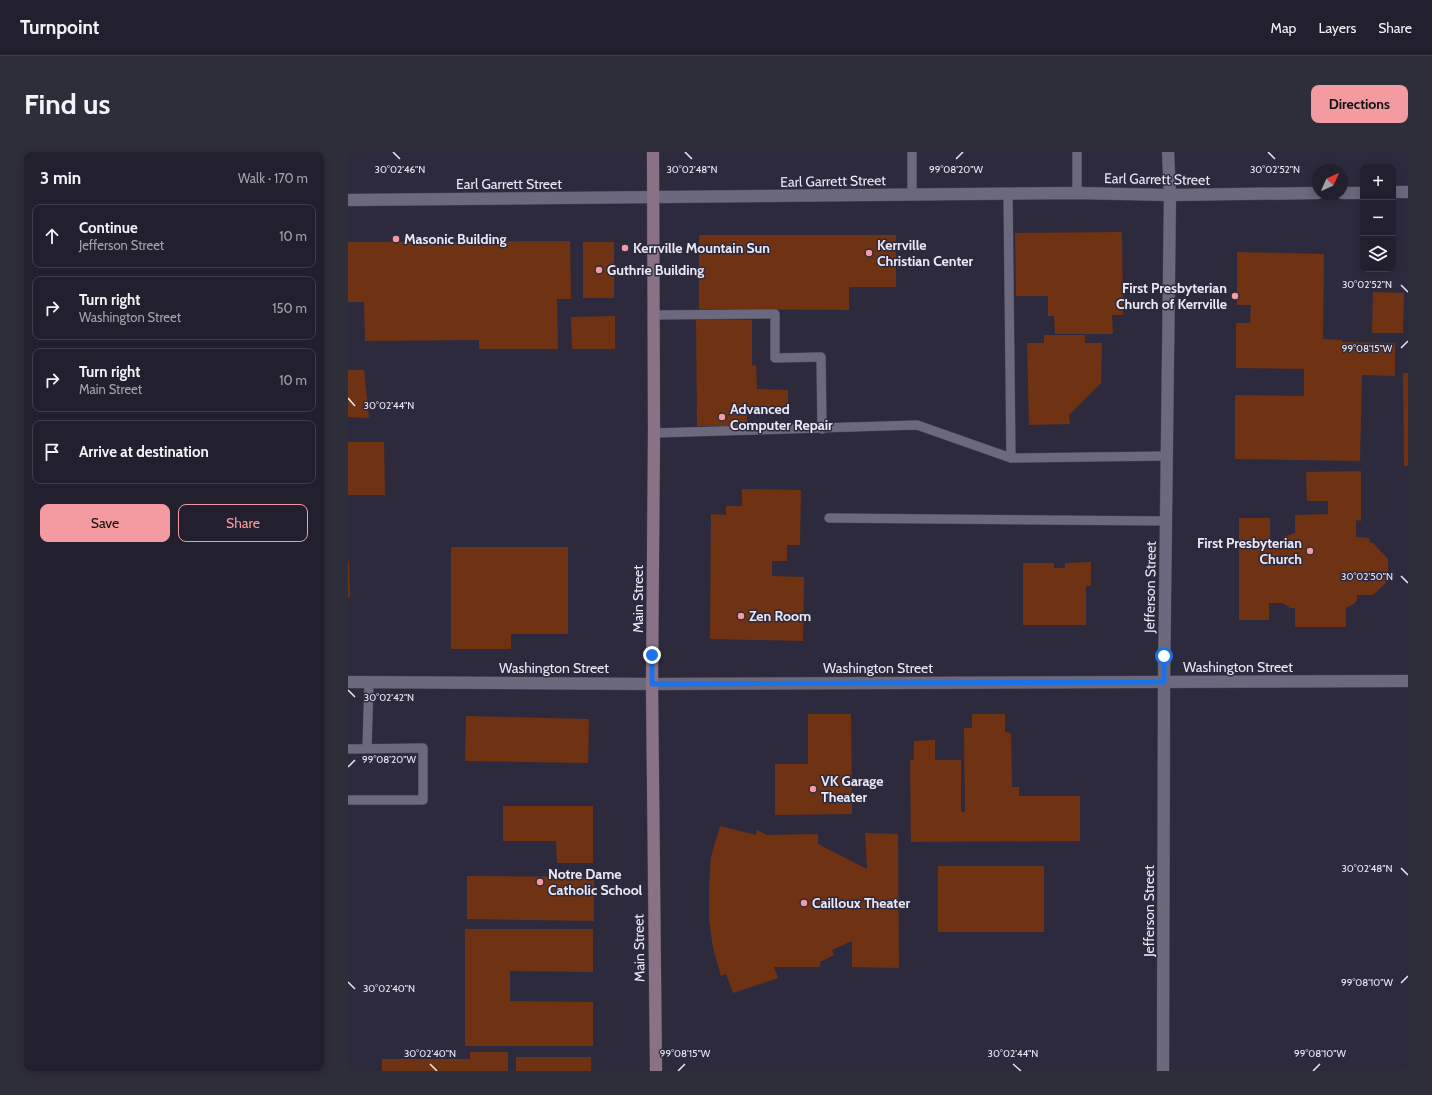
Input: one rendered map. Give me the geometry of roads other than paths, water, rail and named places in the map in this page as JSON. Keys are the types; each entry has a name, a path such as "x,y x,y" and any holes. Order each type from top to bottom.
{"main road":[{"name":"Main Street","path":"653,152 652,315 654,433 652,684 656,1071"}],"street":[{"name":"Jefferson Street","path":"1163,1071 1164,682 1170,195 1168,152"},
{"path":"1396,192 1408,192"},
{"name":"Earl Garrett Street","path":"348,200 1077,193 1170,195 1312,193"},
{"path":"1348,193 1360,193"},
{"name":"Washington Street","path":"348,682 652,684 1408,681"}],"lane":[{"path":"912,152 912,195"},
{"path":"1077,152 1077,193"},
{"path":"1008,194 1011,458"},
{"path":"652,315 775,314 775,358 821,357 822,429"},
{"path":"654,433 917,425 1011,458 1167,456"},
{"path":"830,518 1166,521"},
{"path":"367,748 369,682"},
{"path":"348,748 423,748 423,800 348,800"}],"place":[{"name":"Masonic Building","path":"396,239"},
{"name":"Kerrville Mountain Sun","path":"625,248"},
{"name":"Kerrville Christian Center","path":"869,253"},
{"name":"Guthrie Building","path":"599,270"},
{"name":"First Presbyterian Church of Kerrville","path":"1235,296"},
{"name":"Advanced Computer Repair","path":"722,417"},
{"name":"First Presbyterian Church","path":"1310,551"},
{"name":"Zen Room","path":"741,616"},
{"name":"VK Garage Theater","path":"813,789"},
{"name":"Notre Dame Catholic School","path":"540,882"},
{"name":"Cailloux Theater","path":"804,903"}]}
